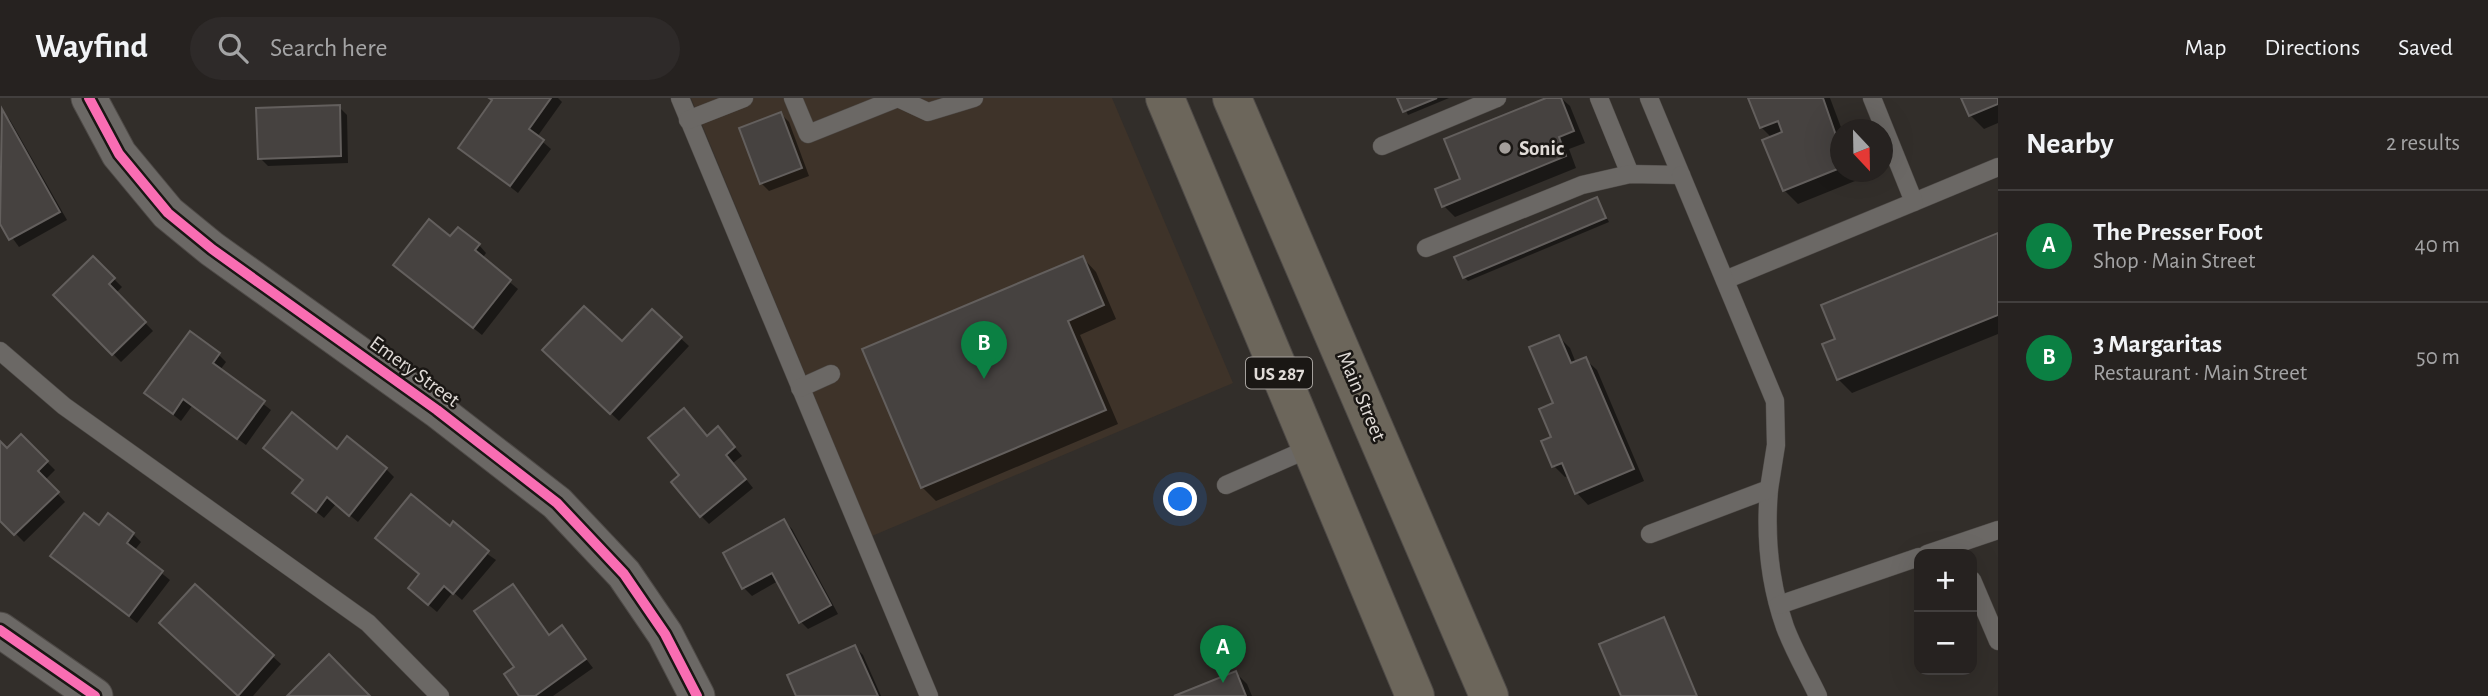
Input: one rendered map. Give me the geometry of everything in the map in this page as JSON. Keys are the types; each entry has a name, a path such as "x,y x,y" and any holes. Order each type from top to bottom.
{"highway":[{"name":"US 287","path":"1165,98 1415,696"},
{"name":"Main Street","path":"1232,98 1489,696"}],"street":[{"name":"Emery Street","path":"89,98 119,154 168,213 212,249 437,410 558,503 624,574 665,634 697,696"},
{"path":"0,630 95,696"}],"lane":[{"path":"680,98 929,696"},
{"path":"688,120 744,98"},
{"path":"793,98 808,134 898,98 928,112 974,98"},
{"path":"1382,146 1497,98"},
{"path":"1599,98 1630,174"},
{"path":"1649,98 1775,401 1776,445 1765,531 1785,628 1818,696"},
{"path":"1872,98 1914,202"},
{"path":"1725,280 1998,167"},
{"path":"1426,248 1582,185 1630,174 1681,175"},
{"path":"0,352 64,406 368,622 440,696"},
{"path":"800,388 831,374"},
{"path":"1226,485 1310,448"},
{"path":"1650,534 1769,489"},
{"path":"1959,549 1998,530"},
{"path":"1779,604 1914,559"},
{"path":"1977,592 1998,641"}],"shaded area":[{"path":"691,98 1112,98 1233,383 872,536"}],"building":[{"path":"489,98 551,98 529,129 544,140 510,186 458,148 492,100"},
{"path":"1397,98 1437,98 1403,112"},
{"name":"Sonic","path":"1546,98 1561,98 1574,131 1559,137 1566,156 1442,207 1435,189 1460,179 1444,139"},
{"path":"1748,98 1823,98 1830,119 1830,172 1783,191 1762,140 1782,132 1778,121 1760,128"},
{"path":"1961,98 1998,98 1998,104 1969,116"},
{"path":"340,105 341,156 258,159 256,108"},
{"path":"2,109 60,212 9,240 0,224"},
{"path":"781,112 802,168 760,184 739,128"},
{"path":"1597,197 1606,218 1463,278 1454,257"},
{"path":"429,219 450,236 458,227 480,244 475,250 511,280 473,328 393,265"},
{"path":"1998,233 1998,315 1837,380 1822,344 1835,339 1821,305"},
{"path":"93,256 115,278 109,284 146,322 112,355 53,295"},
{"path":"1083,256 1104,305 1068,321 1106,410 921,488 862,349"},
{"path":"584,306 622,341 652,309 682,337 610,414 542,350"},
{"path":"190,331 220,353 213,363 265,401 237,439 183,399 173,414 144,393"},
{"path":"1559,335 1571,363 1586,357 1634,469 1575,494 1562,463 1552,467 1541,441 1551,437 1539,409 1553,403 1529,347"},
{"path":"684,408 707,436 718,426 735,447 726,455 746,479 700,517 671,482 679,475 648,438"},
{"path":"292,412 337,449 347,436 387,468 349,516 327,497 316,512 292,493 303,480 263,448"},
{"path":"21,434 48,461 38,471 59,492 14,535 0,521 0,441 7,448"},
{"path":"411,494 450,526 453,521 489,551 453,594 444,586 428,605 408,588 419,574 375,538"},
{"path":"84,513 99,525 108,513 134,533 127,543 163,571 129,616 50,556"},
{"path":"784,519 831,605 799,623 772,573 742,589 723,553"},
{"path":"195,584 274,655 238,696 159,623"},
{"path":"513,584 549,635 562,625 586,659 535,696 519,696 504,674 514,667 474,611"},
{"path":"1664,617 1697,696 1621,696 1599,644"},
{"path":"855,645 878,696 796,696 787,675"},
{"path":"329,654 370,696 287,696"},
{"path":"1236,671 1246,696 1174,696"}],"cycle path":[{"path":"89,98 119,154 168,213 212,249 437,410 557,503 624,574 665,634 697,696"},
{"path":"0,630 95,696"}],"place":[{"name":"Sonic","path":"1505,148"},
{"name":"3 Margaritas","path":"984,379"},
{"name":"The Presser Foot","path":"1223,683"}]}
